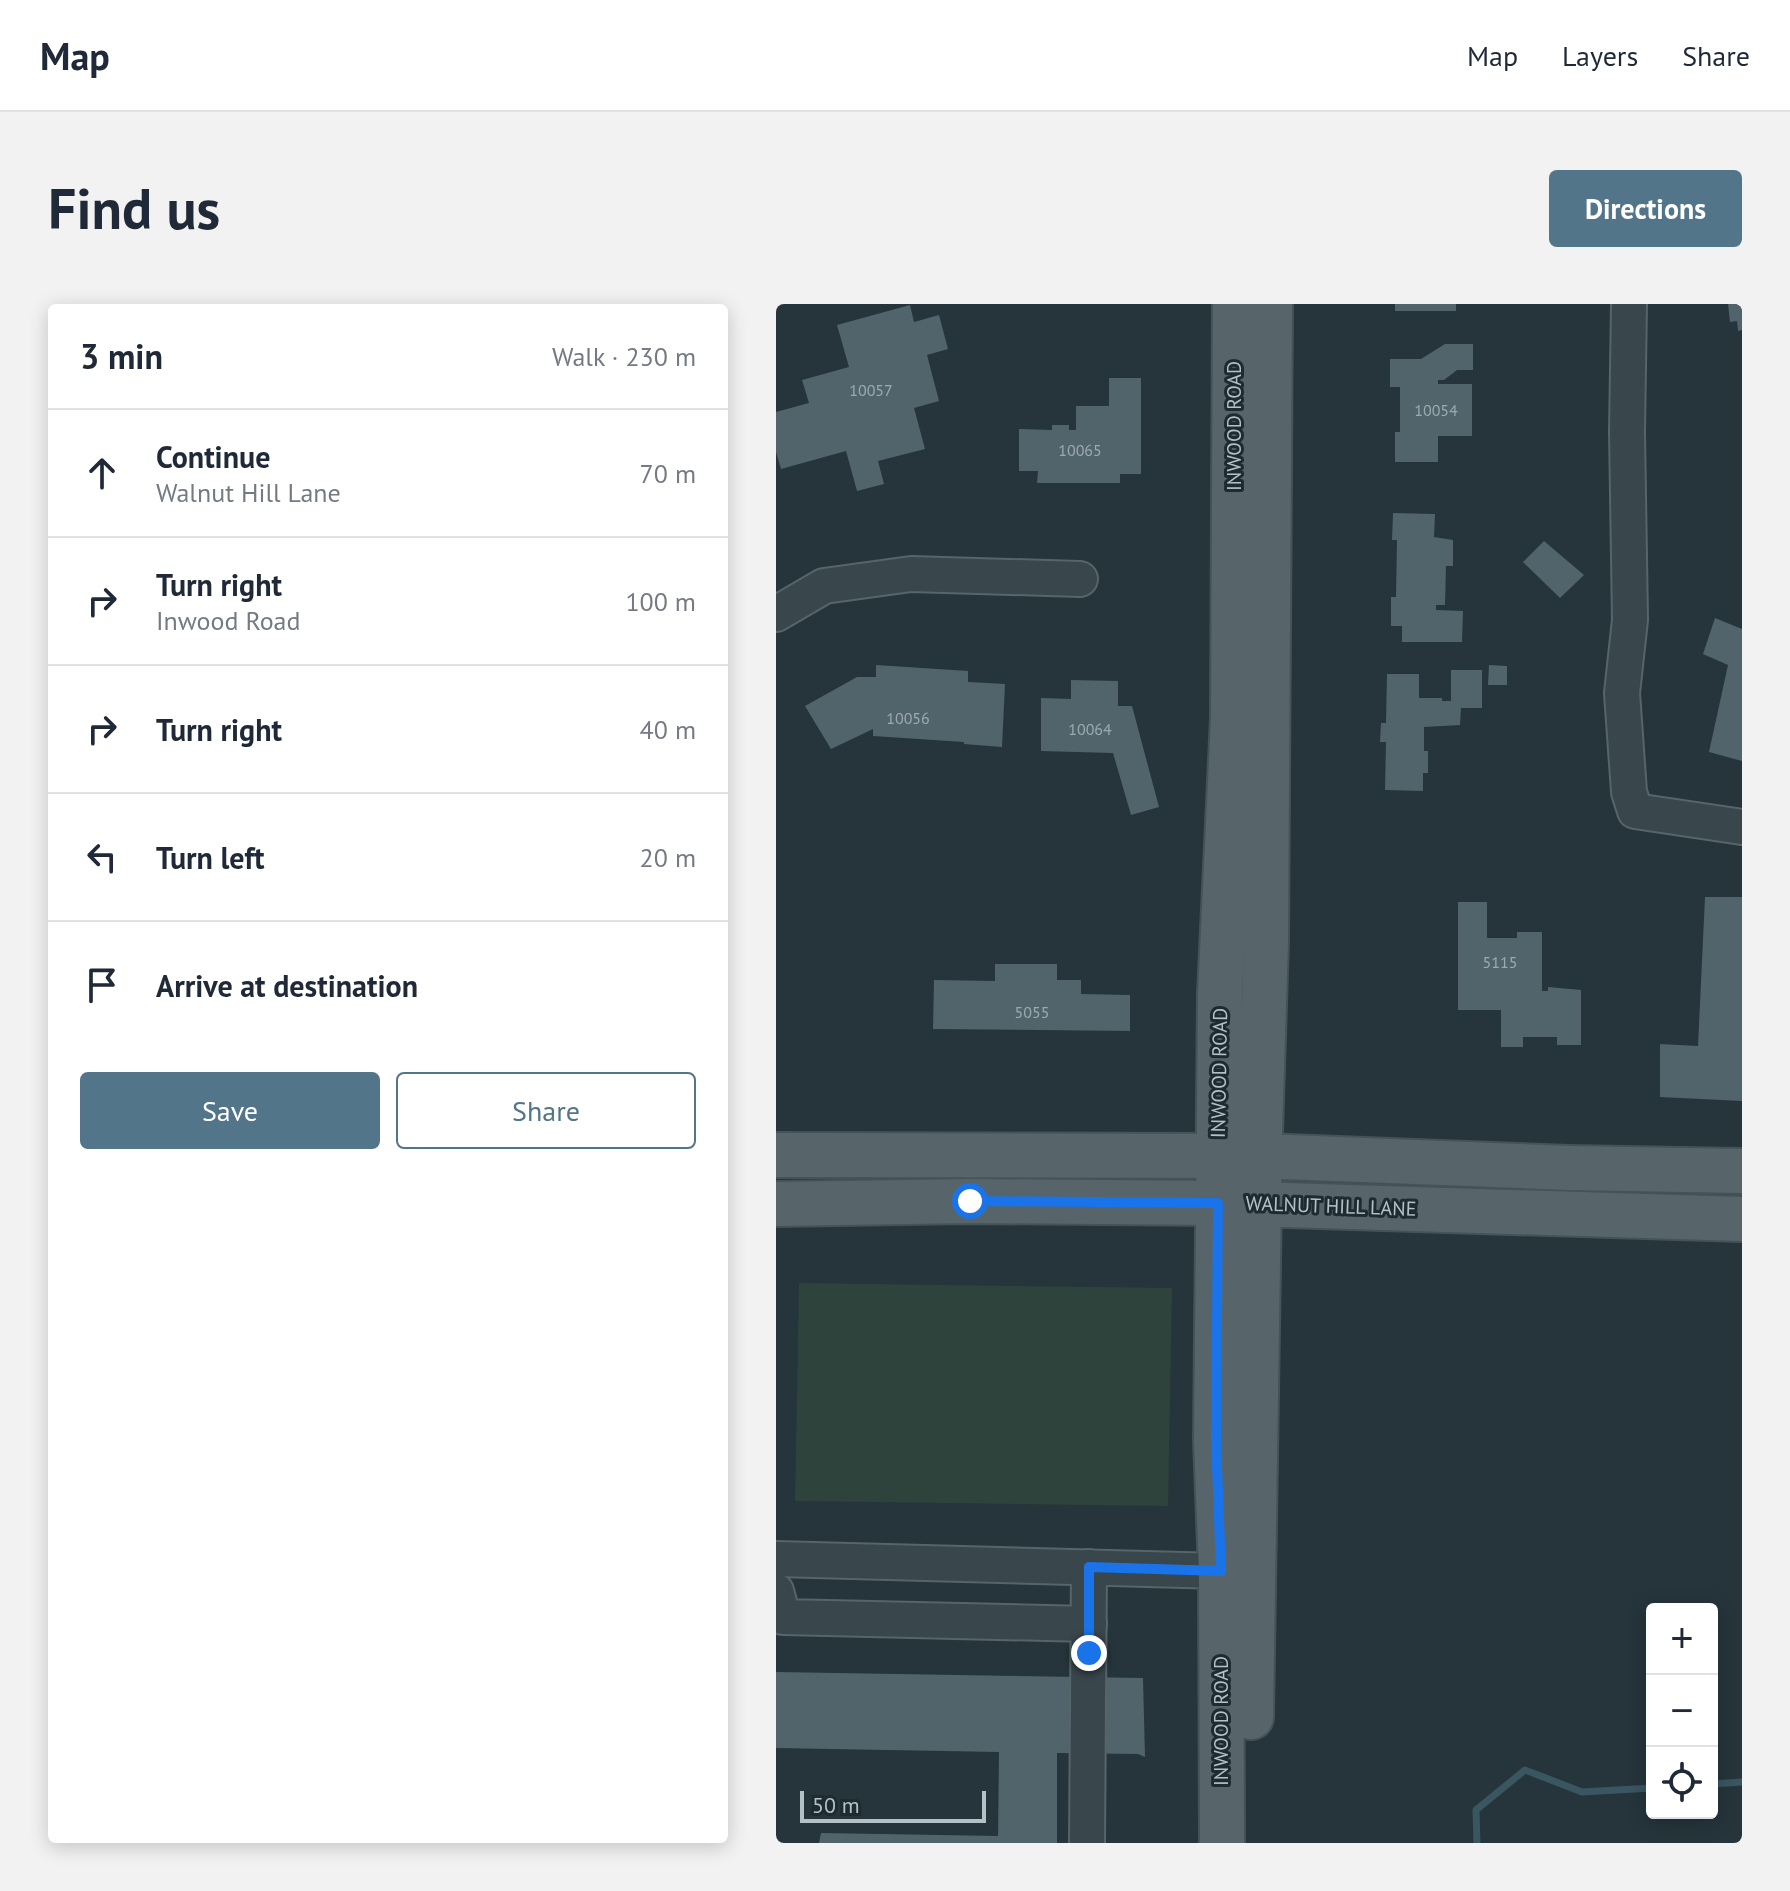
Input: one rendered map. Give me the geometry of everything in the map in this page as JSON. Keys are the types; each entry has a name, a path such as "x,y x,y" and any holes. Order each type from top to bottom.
{"main road":[{"name":"INWOOD ROAD","path":"1235,304 1251,504"},
{"name":"INWOOD ROAD","path":"1250,1843 1236,1440 1239,1157 1220,994 1245,941 1251,504 1270,304"},
{"path":"777,1209 777,1155 1239,1157 1742,1171"},
{"name":"WALNUT HILL LANE","path":"777,1209 970,1201 1239,1203 1742,1219"},
{"name":"INWOOD ROAD","path":"1222,1843 1221,1571 1236,1440"}],"street":[{"path":"1629,304 1627,432 1630,620 1622,693 1629,792 1635,811 1742,827"},
{"path":"776,614 824,586 911,574 1080,579"},
{"path":"776,1559 1221,1571"},
{"path":"1087,1843 1089,1567"},
{"path":"776,1591 783,1617 1089,1624"}],"green space":[{"path":"799,1283 1172,1288 1168,1506 795,1501"}],"building":[{"path":"1395,304 1456,304 1456,311 1395,311"},
{"path":"1728,304 1742,304 1742,330 1738,331 1737,321 1730,322"},
{"path":"910,305 914,322 939,315 948,349 927,355 939,401 914,408 925,449 878,461 884,484 857,491 846,451 781,469 776,452 776,412 809,403 802,380 849,367 837,325"},
{"path":"1445,344 1473,344 1473,370 1457,370 1444,380 1438,380 1438,384 1472,384 1472,436 1438,436 1438,462 1395,462 1395,432 1400,432 1400,387 1390,387 1390,359 1421,359"},
{"path":"1109,378 1141,378 1141,474 1120,474 1120,483 1037,483 1038,471 1019,471 1019,429 1052,430 1052,425 1069,425 1069,430 1076,430 1076,406 1109,406"},
{"path":"1393,513 1435,514 1434,537 1453,540 1453,566 1446,566 1445,605 1436,605 1436,610 1463,611 1462,642 1402,642 1402,626 1391,626 1391,597 1396,597 1397,540 1392,540"},
{"path":"1544,541 1584,575 1560,598 1523,562"},
{"path":"1715,618 1742,629 1742,761 1709,752 1728,665 1703,654"},
{"path":"876,665 968,671 968,682 1005,684 1002,747 873,736 873,729 831,749 805,706 857,677 876,677"},
{"path":"1489,665 1507,666 1507,685 1488,685"},
{"path":"1451,670 1482,670 1482,708 1461,708 1460,725 1424,727 1428,773 1423,773 1423,791 1385,790 1386,742 1380,742 1381,723 1386,723 1387,674 1419,674 1419,698 1451,701"},
{"path":"1071,680 1118,681 1118,706 1132,706 1159,807 1131,815 1113,753 1041,751 1041,698 1071,699"},
{"path":"1705,897 1742,897 1742,1101 1660,1097 1660,1044 1698,1046"},
{"path":"1458,902 1487,902 1487,938 1517,938 1517,932 1542,932 1542,991 1548,991 1548,987 1581,990 1581,1045 1557,1045 1557,1037 1523,1037 1523,1047 1501,1047 1501,1010 1458,1010"},
{"path":"995,964 1057,964 1057,980 1081,980 1081,994 1130,995 1130,1031 933,1029 934,980 995,981"},
{"path":"776,1672 1143,1678 1145,1757 1138,1754 1057,1753 1057,1843 819,1843 821,1833 998,1836 999,1752 776,1748"}],"waterway":[{"path":"1477,1843 1476,1810 1525,1770 1582,1792 1646,1788"},
{"path":"1718,1784 1742,1782"}],"route":[{"path":"970,1201 1218,1203 1216,1440 1221,1571 1089,1567 1089,1653"}]}
